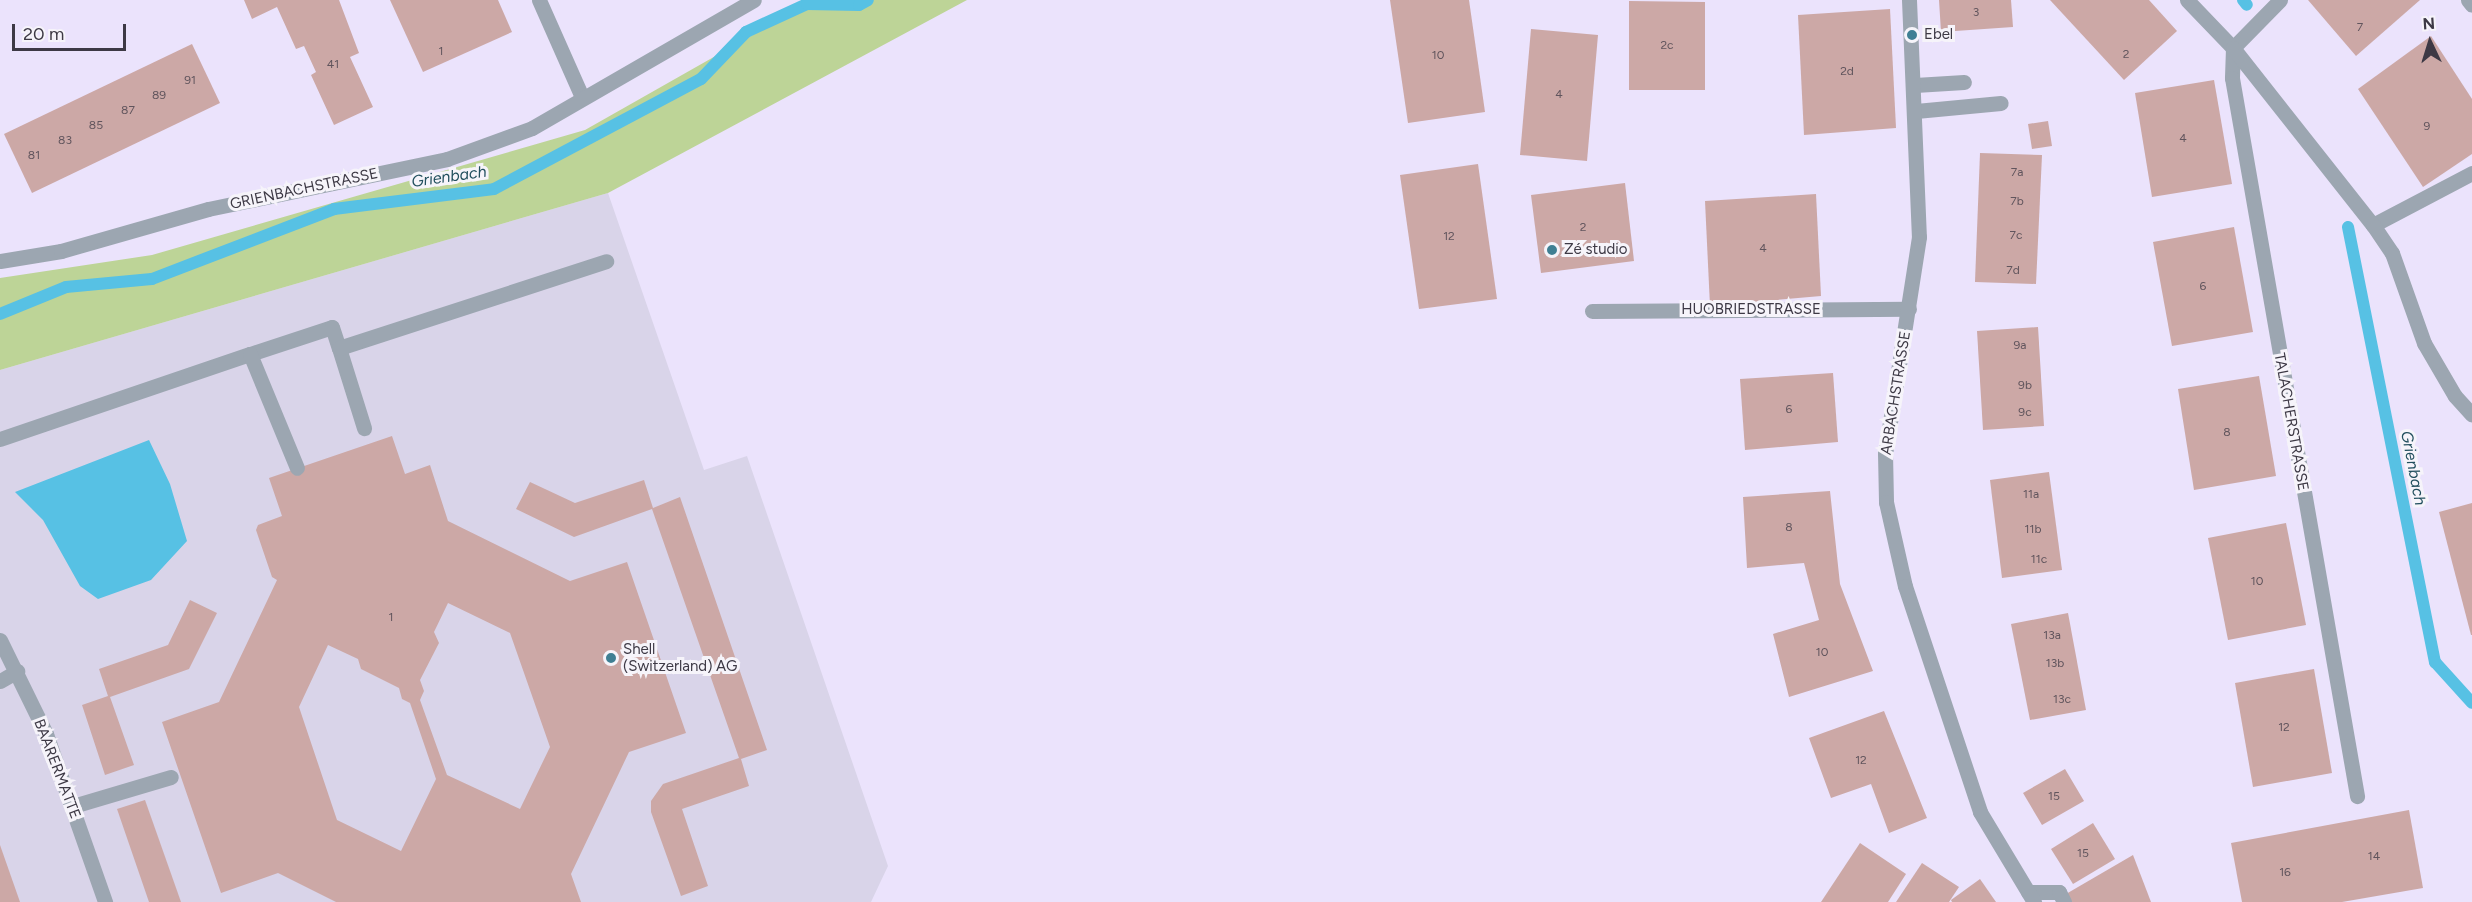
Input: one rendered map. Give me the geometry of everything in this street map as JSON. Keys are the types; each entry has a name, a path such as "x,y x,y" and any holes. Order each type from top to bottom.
{"street":[{"path":"539,0 582,97"},
{"name":"GRIENBACHSTRASSE","path":"0,261 61,251 208,209 447,159 532,128 582,97 754,0"},
{"name":"ARBACHSTRASSE","path":"1909,0 1916,85 1919,237 1885,453 1886,502 1905,586 1980,812 2031,897"},
{"path":"2187,0 2233,48 2373,225 2392,253 2424,343 2455,396 2472,415"},
{"path":"2469,0 2472,5"},
{"path":"2233,48 2277,4"},
{"name":"TALACHERSTRASSE","path":"2233,48 2232,78 2357,796"},
{"path":"1916,85 1964,82"},
{"path":"1916,111 2001,103"},
{"path":"2373,225 2472,173"},
{"path":"339,348 606,261"},
{"name":"HUOBRIEDSTRASSE","path":"1592,310 1909,309"},
{"path":"0,439 332,327 364,428"},
{"path":"250,354 297,468"},
{"name":"BAARERMATTE","path":"0,640 17,671 73,806 105,902"},
{"path":"0,681 17,671"},
{"path":"73,806 171,777"},
{"path":"2031,897 2059,892 2064,902"}],"shaded area":[{"path":"608,193 704,470 747,456 888,866 871,902 0,902 0,370"}],"green space":[{"path":"814,0 967,0 608,193 0,370 0,278 152,255 585,130"}],"water":[{"path":"149,440 170,484 187,541 151,580 98,599 80,586 43,520 15,492"}],"building":[{"path":"244,0 339,0 359,53 350,57 373,107 334,125 311,75 316,72 304,46 296,49 277,7 252,19"},
{"path":"390,0 498,0 512,32 423,72"},
{"path":"1390,0 1469,0 1485,112 1408,123"},
{"path":"1939,0 2011,0 2013,27 1941,32"},
{"path":"2050,0 2149,0 2177,31 2124,80"},
{"path":"2308,0 2420,0 2356,56"},
{"path":"1629,1 1705,2 1705,90 1629,90"},
{"path":"1890,9 1896,128 1804,135 1798,15"},
{"path":"1531,29 1598,35 1587,161 1520,155"},
{"path":"2431,36 2472,99 2472,154 2423,187 2358,89"},
{"path":"192,44 220,103 32,193 4,134"},
{"path":"2214,80 2232,184 2152,197 2135,93"},
{"path":"2048,121 2052,146 2032,149 2028,124"},
{"path":"1980,153 2042,155 2036,284 1975,282"},
{"path":"1478,164 1497,299 1419,309 1400,175"},
{"path":"1625,183 1634,261 1541,273 1531,195"},
{"path":"1816,194 1821,296 1710,306 1705,201"},
{"path":"2234,227 2253,332 2172,346 2153,242"},
{"path":"2038,327 2044,426 1983,430 1977,331"},
{"path":"1833,373 1838,442 1745,450 1740,379"},
{"path":"2259,376 2276,476 2194,490 2178,389"},
{"name":"Shell (Switzerland) AG","path":"392,436 405,474 430,465 448,521 570,581 627,562 686,733 629,752 571,874 581,902 336,902 278,873 221,893 162,722 219,702 277,580 272,577 256,530 258,525 282,516 269,478","holes":["448,603 510,633 550,747 520,809 447,775 420,700 424,691 420,680 439,643 434,632","328,645 358,659 361,669 399,688 402,699 410,703 436,779 401,851 337,820 299,707"]},
{"path":"2049,472 2062,570 2002,578 1990,480"},
{"path":"644,480 653,508 680,497 767,750 741,759 749,786 682,809 708,886 681,896 651,812 651,801 663,784 739,758 652,509 574,537 516,509 530,482 575,503"},
{"path":"1830,491 1840,584 1873,671 1789,697 1773,634 1819,620 1804,563 1747,568 1743,497"},
{"path":"2472,503 2472,635 2471,635 2439,512"},
{"path":"2286,523 2306,625 2228,640 2208,538"},
{"path":"190,600 217,613 189,669 110,697 134,765 105,775 82,705 108,696 99,669 168,645"},
{"path":"2068,613 2086,710 2030,720 2011,624"},
{"path":"2314,669 2332,773 2253,787 2235,683"},
{"path":"1884,711 1927,818 1889,833 1871,784 1831,798 1809,738"},
{"path":"2065,769 2084,801 2042,825 2023,793"},
{"path":"145,800 181,902 149,902 117,809"},
{"path":"2409,810 2423,888 2342,902 2242,902 2231,843"},
{"path":"2093,823 2115,859 2073,884 2051,849"},
{"path":"1860,843 1906,874 1888,902 1821,902"},
{"path":"0,845 20,902 0,902"},
{"path":"2133,855 2151,902 2071,902 2066,894"},
{"path":"1922,863 1959,887 1949,902 1896,902"},
{"path":"1980,879 1996,902 1952,902 1951,900"}],"waterway":[{"name":"Grienbach","path":"0,314 66,287 152,279 334,209 494,189 701,79 746,32 807,4 859,5 868,0"},
{"name":"Grienbach","path":"2243,0 2247,5"},
{"name":"Grienbach","path":"2348,227 2435,662 2472,703"}],"place":[{"name":"Ebel","path":"1912,35"},
{"name":"Zé studio","path":"1552,250"},
{"name":"Shell (Switzerland) AG","path":"611,658"}]}
